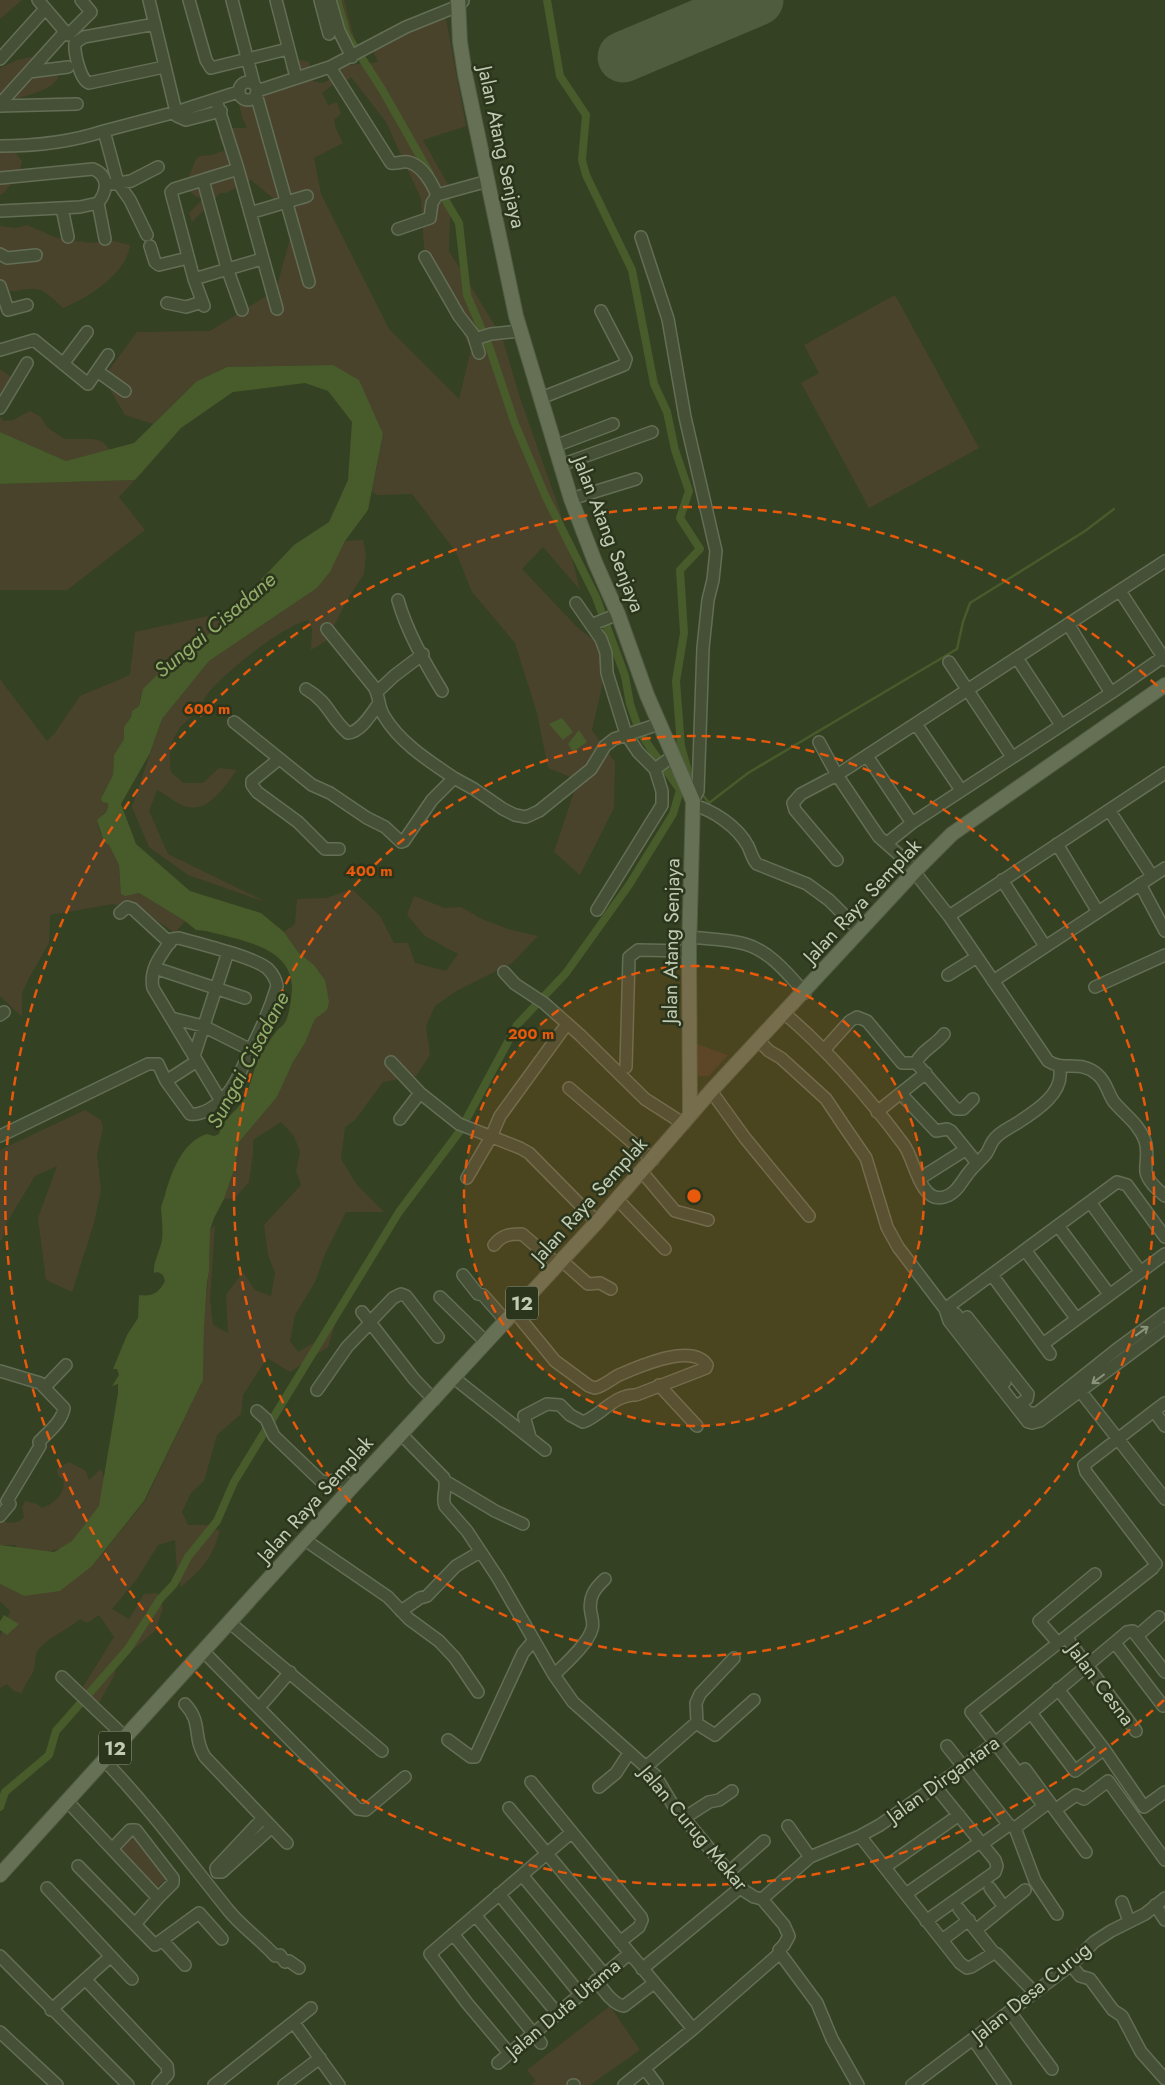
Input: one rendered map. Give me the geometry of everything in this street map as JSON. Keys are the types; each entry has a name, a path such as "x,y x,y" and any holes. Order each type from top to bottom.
{"main road":[{"name":"Jalan Atang Senjaya","path":"460,2 460,42 465,74 520,331 571,499 614,615 671,757 693,797 687,1120"},
{"name":"Jalan Raya Semplak","path":"0,1874 351,1488 597,1222 712,1091 805,993 915,871 952,834 1165,685"},
{"path":"689,1080 696,1088 712,1091"}],"street":[{"path":"0,59 41,4 68,35 91,12 81,0"},
{"path":"149,0 176,112"},
{"path":"189,0 209,66 214,68 246,58 288,49"},
{"path":"232,0 246,58 309,282"},
{"path":"276,0 296,77"},
{"path":"320,0 329,34"},
{"path":"330,0 339,31 354,56"},
{"path":"255,90 330,67 406,27 460,2"},
{"path":"155,24 84,37 76,41 75,52 82,78 89,83 164,67"},
{"path":"0,105 66,32"},
{"path":"330,67 391,163 405,162 412,164 430,181 439,195"},
{"path":"29,72 68,68"},
{"path":"0,146 20,146 81,139 176,112 218,105 238,92 239,87 244,82 255,90"},
{"path":"0,105 77,104"},
{"path":"218,105 277,309"},
{"path":"104,131 118,183 130,200 148,240 155,262 159,264 188,258"},
{"path":"106,184 131,181 158,167"},
{"path":"0,178 93,169 98,172 106,184 106,192 98,204 105,239"},
{"path":"167,303 186,307 203,304 188,258 171,192 238,169"},
{"path":"203,180 227,268 242,310"},
{"path":"398,229 430,218 432,202 439,195 488,181"},
{"path":"250,213 307,196"},
{"path":"0,211 80,207 98,204"},
{"path":"62,208 68,237"},
{"path":"641,238 668,319 685,417 716,551 703,648 699,778 693,797 702,807 729,825 748,846 756,864 807,884 829,900 860,931"},
{"path":"0,254 7,258 36,256"},
{"path":"425,257 455,309 477,338 479,353"},
{"path":"194,279 262,259"},
{"path":"0,286 4,312 27,305"},
{"path":"541,398 624,365 626,359 601,311"},
{"path":"477,338 491,334 520,331"},
{"path":"63,364 87,332"},
{"path":"0,350 34,340 88,384 108,355"},
{"path":"0,408 27,363"},
{"path":"97,371 125,391"},
{"path":"555,446 613,424"},
{"path":"561,465 652,432"},
{"path":"571,499 636,479"},
{"path":"836,860 793,805 794,800 798,796 838,775 1165,561"},
{"path":"887,843 960,790 1164,658 1120,590"},
{"path":"398,600 403,616 442,691"},
{"path":"576,603 594,623 601,639 606,653 607,673 626,734 638,752 657,768 662,791 662,805 597,910"},
{"path":"594,623 614,615"},
{"path":"1068,624 1111,693"},
{"path":"327,630 378,698 380,709 389,724 401,736 421,755 454,778 515,814 526,817 539,811 591,769 605,746 614,739 659,724"},
{"path":"306,689 317,695 325,703 341,727 348,733 353,733 371,716 378,698 394,676 423,654"},
{"path":"1017,658 1061,725"},
{"path":"948,662 1012,757"},
{"path":"234,722 312,785 330,793 367,818 385,827 401,842 404,841 432,800 454,778"},
{"path":"916,724 960,790"},
{"path":"819,742 870,824 915,871 949,916 1048,1061 1059,1066 1078,1065 1096,1073 1104,1081 1113,1101 1139,1129 1147,1150 1146,1173 1165,1196"},
{"path":"867,756 912,823"},
{"path":"657,768 671,757"},
{"path":"280,759 252,781 252,786 261,796 298,822 325,849 340,849"},
{"path":"949,916 1165,773"},
{"path":"1109,810 1152,876"},
{"path":"1057,844 1098,912"},
{"path":"993,981 1165,868"},
{"path":"1002,880 1046,946"},
{"path":"1140,884 1165,931"},
{"path":"120,913 126,908 133,909 170,943"},
{"path":"0,1136 148,1064 158,1064 166,1081 190,1114 202,1113 221,1102 230,1092 242,1073 266,1020 276,981 268,969 263,966 228,952 175,938 170,943 151,976 153,988 221,1102"},
{"path":"626,1067 629,957 638,950 690,944 745,944 759,951 780,966 805,993"},
{"path":"166,1081 196,1058 214,988 228,952"},
{"path":"1095,988 1165,955"},
{"path":"948,975 977,957"},
{"path":"155,968 245,998"},
{"path":"504,972 515,984 541,1001 580,1035 645,1100 687,1120"},
{"path":"784,1013 824,1050 905,1146 929,1195 942,1198 950,1195 985,1156 993,1140 1026,1118 1047,1100 1060,1081 1059,1066"},
{"path":"824,1050 850,1021 857,1017 867,1021 902,1062 916,1063 956,1108 963,1108 973,1099"},
{"path":"171,1018 203,1026 251,1050"},
{"path":"467,1178 500,1116 566,1024"},
{"path":"916,1063 921,1054 936,1043 944,1034"},
{"path":"762,1039 769,1051 781,1058 826,1099 866,1158 887,1227 898,1247 945,1309 958,1318 964,1314 1028,1394 1027,1399 1021,1403 1028,1413 1037,1413 1116,1350 1165,1314"},
{"path":"391,1062 420,1093 462,1125 529,1153 597,1222"},
{"path":"877,1112 926,1073"},
{"path":"569,1088 653,1160"},
{"path":"712,1091 741,1133 809,1216"},
{"path":"400,1119 420,1093"},
{"path":"901,1094 936,1132 947,1129 951,1131 977,1163"},
{"path":"920,1179 965,1150"},
{"path":"642,1172 675,1211 687,1216 708,1220"},
{"path":"945,1309 1117,1182 1124,1183 1165,1237"},
{"path":"617,1200 665,1249"},
{"path":"1090,1202 1140,1272"},
{"path":"1058,1226 1109,1294"},
{"path":"494,1245 500,1237 507,1234 522,1234 588,1284 600,1283 611,1289"},
{"path":"1025,1250 1076,1318"},
{"path":"992,1275 1046,1349 1076,1318 1165,1254"},
{"path":"463,1275 478,1294 483,1295 510,1316 555,1361 589,1386 595,1388 618,1376 666,1357 690,1356 698,1358 707,1365 706,1368 619,1400 582,1422 570,1415 560,1405 547,1404 524,1416 530,1437"},
{"path":"317,1390 347,1347 393,1298 401,1294 406,1296 438,1337"},
{"path":"440,1297 486,1342"},
{"path":"945,1309 949,1321 1028,1422 1032,1423 1040,1421 1081,1392 1165,1328"},
{"path":"362,1312 414,1379 434,1400"},
{"path":"1116,1350 1123,1360"},
{"path":"45,1387 66,1365"},
{"path":"0,1371 30,1379 45,1387 63,1404 63,1414 39,1442 40,1446 6,1501 10,1504 0,1516"},
{"path":"454,1378 545,1450"},
{"path":"659,1386 697,1426"},
{"path":"1081,1392 1165,1499"},
{"path":"1062,1640 1155,1566 1084,1465 1165,1403"},
{"path":"1154,1411 1165,1426"},
{"path":"261,1415 274,1436 322,1482 338,1478 345,1481 351,1488"},
{"path":"401,1434 446,1481 495,1511 523,1524"},
{"name":"Jalan Curug Mekar","path":"446,1481 443,1501 445,1506 467,1530 513,1602 554,1675 573,1702 655,1775 684,1818 730,1872 740,1888 754,1897 762,1899 789,1936 779,1950 780,1953"},
{"path":"305,1540 388,1597 409,1619 438,1641 455,1658 478,1692"},
{"path":"402,1611 420,1598 427,1596 456,1566 480,1552"},
{"name":"Jalan Cesna","path":"1095,1574 1039,1620 1087,1666 1136,1731"},
{"path":"554,1675 569,1660 592,1631 593,1622 590,1603 592,1592 605,1579"},
{"path":"1158,1617 1137,1636 1165,1672"},
{"path":"229,1622 382,1752"},
{"name":"Jalan Dirgantara","path":"762,1899 810,1857 860,1836 963,1767 1130,1630 1137,1636"},
{"path":"448,1740 471,1757 475,1757 523,1653 534,1640"},
{"name":"Jalan Dirgantara","path":"998,1740 971,1712 1062,1640"},
{"path":"1114,1643 1163,1706"},
{"path":"203,1651 303,1754 336,1784 358,1809 366,1810 405,1777"},
{"path":"697,1723 696,1703 700,1694 734,1658"},
{"path":"264,1702 290,1672"},
{"path":"62,1677 124,1737"},
{"path":"169,1688 183,1701 196,1718 198,1724 198,1744 205,1757 287,1842"},
{"path":"1058,1689 1104,1749 1144,1807 1165,1792"},
{"path":"697,1723 715,1735 754,1700"},
{"path":"1030,1713 1075,1771 1104,1749"},
{"path":"646,1767 697,1723"},
{"path":"998,1740 1086,1852"},
{"path":"947,1746 1012,1826 1035,1881 1057,1914"},
{"path":"599,1787 616,1773 629,1753"},
{"path":"104,1760 144,1802 229,1911 275,1956 280,1955 285,1962 289,1962 299,1968"},
{"path":"906,1894 981,1843 1049,1805 1076,1795 1084,1799 1108,1781 1165,1860"},
{"path":"532,1782 642,1920 639,1927 620,1942"},
{"path":"926,1920 995,1872 997,1864 936,1786"},
{"path":"684,1818 709,1802 719,1800 732,1791"},
{"path":"67,1801 158,1898"},
{"path":"510,1808 693,2029"},
{"path":"885,1868 959,1815"},
{"path":"263,1818 216,1868 217,1872 222,1872 272,1827"},
{"path":"788,1826 810,1857"},
{"path":"112,1849 130,1830 136,1830 174,1878 173,1883 135,1924"},
{"path":"509,2053 467,2003 430,1954 572,1832"},
{"path":"860,1836 960,1964 967,1968 975,1966 994,1953"},
{"path":"730,1872 764,1840"},
{"path":"78,1866 155,1945 202,1911 222,1939"},
{"path":"522,1875 600,1977 615,2002 624,2006 654,1983"},
{"path":"47,1888 110,1958 132,1979"},
{"path":"642,1969 740,1888"},
{"path":"990,1888 1004,1907"},
{"path":"942,1940 1004,1907 1025,1890"},
{"path":"499,1894 580,1994"},
{"name":"Jalan Desa Curug","path":"912,2085 1071,1965 1094,1942 1129,1921 1145,1914 1165,1898"},
{"path":"1122,1902 1129,1921"},
{"path":"1155,1905 1165,1920"},
{"path":"960,1909 994,1953 1034,1992"},
{"path":"475,1915 557,2013"},
{"path":"453,1934 541,2043"},
{"path":"163,1941 185,1965"},
{"path":"624,2085 693,2029 780,1953 816,2003 832,2039 858,2085"},
{"name":"Jalan Duta Utama","path":"498,2063 629,1954"},
{"path":"0,1956 51,2010 128,2085"},
{"path":"51,2010 110,1958"},
{"path":"1071,1965 1080,1976 1090,1979 1114,2010 1122,2016 1141,2052 1165,2079"},
{"path":"86,1980 167,2066 168,2074 158,2085"},
{"path":"214,2085 311,2008"},
{"path":"1010,2012 1052,2069"},
{"path":"294,2023 339,2085"},
{"path":"0,2032 57,2085"},
{"path":"972,2039 1005,2085"},
{"path":"284,2085 320,2058"},
{"path":"645,2069 657,2085"}],"shaded area":[{"path":"0,0 22,0 0,19"},
{"path":"328,0 344,0 358,53 345,40"},
{"path":"445,13 466,126 423,140 451,190 449,251 502,337 520,398 560,511 580,590 543,547 522,569 579,629 610,652 592,730 615,762 614,808 580,875 554,852 578,780 548,768 537,713 515,643 472,592 456,552 412,494 377,495 372,491 383,434 333,365 227,367 197,381 153,424 125,415 103,378 137,332 210,331 276,290 297,213 285,196 279,203 251,180 226,193 220,193 192,222 189,213 204,198 197,197 188,190 188,179 196,159 200,156 212,155 226,150 219,137 230,128 247,128 238,100 251,96 251,85 274,80 288,74 285,67 300,60 309,62 313,81 323,83 332,78 338,66 378,62 371,47","holes":["351,77 386,122 421,199 424,247 471,350 459,399 389,329 321,194 314,158 343,143 334,120 341,114 337,102 328,105 322,93 338,81 342,84"]},
{"path":"41,55 50,63 58,78 45,89 12,101 0,112 0,68 17,60"},
{"path":"0,139 9,144 22,161 18,176 4,193 0,195"},
{"path":"27,225 57,238 91,243 110,240 130,245 122,265 114,275 84,298 63,308 40,290 4,291 0,289 0,226 16,228"},
{"path":"895,295 979,448 869,508 801,383 819,373 804,345"},
{"path":"333,365 359,380 383,434 368,510 345,541 330,572 317,588 209,661 162,719 150,753 121,804 136,844 190,891 261,913 284,932 298,952 314,965 325,980 329,1002 327,1010 315,1019 305,1043 293,1062 277,1097 239,1142 235,1166 224,1199 210,1230 209,1271 204,1326 203,1380 144,1501 92,1566 60,1591 24,1596 0,1584 0,1545 54,1552 72,1541 99,1506 118,1393 118,1384 112,1386 119,1375 117,1369 113,1369 127,1335 138,1318 139,1295 155,1293 165,1281 163,1275 158,1272 154,1273 154,1269 162,1240 161,1207 171,1177 179,1158 191,1143 207,1134 214,1136 219,1134 224,1123 242,1102 259,1058 278,1029 286,1021 291,998 291,981 287,967 278,957 265,949 251,943 196,930 185,921 139,893 125,896 121,894 119,865 109,845 104,842 97,820 108,808 108,803 102,802 101,798 113,775 114,755 124,739 124,727 131,717 132,711 139,706 143,689 163,669 174,663 187,647 200,642 228,617 231,611 294,545 329,522 348,480 352,422 328,391 305,383 233,392 181,428 135,480 0,484 0,432 66,461 134,443 197,381 227,367"},
{"path":"0,369 15,380 19,390 13,399 0,410"},
{"path":"30,411 41,417 47,427 64,439 93,439 103,442 110,450 66,461 0,432 0,417 4,421 13,420"},
{"path":"135,480 119,497 145,530 67,590 0,590 0,484"},
{"path":"363,540 366,555 364,574 349,597 326,641 311,650 312,630 308,620 284,631 242,661 218,683 194,714 181,726 175,736 170,750 171,772 183,783 203,783 219,768 237,770 217,796 203,805 188,807 157,790 149,811 168,854 268,903 188,875 149,847 132,807 162,719 209,661 317,588 330,572 345,541"},
{"path":"231,611 228,617 200,642 170,665 140,698 139,706 132,711 131,717 124,727 124,739 114,755 113,775 101,797 102,802 109,803 109,807 102,815 98,827 104,842 109,845 119,865 120,879 130,895 139,893 185,921 175,933 144,912 113,904 50,915 49,943 22,993 22,1017 0,996 0,678 47,741 55,733 80,696 130,675 135,632"},
{"path":"562,718 573,732 563,740 549,724"},
{"path":"579,730 587,742 573,752 568,744"},
{"path":"352,889 380,916 394,943 408,943 415,963 446,971 458,954 425,936 407,915 414,896 445,908 461,907 482,919 508,929 538,936 512,963 456,991 435,1006 426,1026 430,1055 416,1076 383,1082 355,1120 345,1127 341,1159 357,1185 384,1212 346,1212 325,1254 315,1282 295,1315 290,1341 298,1352 315,1342 339,1311 328,1347 290,1372 267,1358 243,1395 241,1414 217,1435 204,1481 191,1493 182,1512 188,1525 207,1525 220,1531 213,1550 205,1563 181,1587 177,1574 175,1540 158,1545 137,1579 112,1609 129,1619 144,1594 157,1593 163,1608 155,1631 116,1664 114,1676 96,1708 81,1690 114,1637 99,1615 87,1623 80,1619 40,1647 36,1654 33,1672 22,1693 14,1691 7,1684 0,1688 0,1637 10,1611 0,1601 0,1584 24,1596 92,1566 145,1501 203,1380 204,1319 210,1256 209,1240 210,1230 215,1225 210,1299 213,1325 228,1333 226,1295 243,1272 255,1290 271,1296 275,1273 268,1255 264,1225 301,1185 296,1171 300,1152 294,1136 281,1122 253,1140 249,1182 235,1198 224,1199 236,1160 239,1142 277,1097 293,1062 305,1043 315,1019 327,1010 325,980 314,965 298,952 284,932 295,924 297,899 327,898"},
{"path":"694,1043 728,1055 709,1076 699,1076 695,1071"},
{"path":"85,1110 101,1120 103,1129 97,1154 101,1190 94,1223 72,1292 46,1280 38,1218 57,1166 35,1176 7,1222 2,1240 0,1240 0,1150"},
{"path":"69,1462 86,1471 89,1480 101,1469 111,1497 75,1544 38,1555 18,1552 16,1545 0,1545 0,1521 13,1523 21,1520 24,1517 22,1508 25,1501 37,1504 42,1508 51,1504 61,1493 64,1484 63,1479 58,1476 57,1469"},
{"path":"4,1615 19,1624 7,1635 0,1630 0,1621"},
{"path":"131,1833 170,1875 156,1888 117,1847"},
{"path":"610,2006 640,2050 590,2085 531,2085 536,2081 527,2070"}],"waterway":[{"path":"337,0 347,35 383,91 430,174"},
{"path":"547,0 560,76 586,115 582,160 586,175 632,270 654,384 667,412 675,450 689,491 680,518 700,549 680,570 684,633 676,681 681,746 690,779 686,783"},
{"path":"440,191 459,223 467,295 490,349 515,424 545,495 596,597 625,676 630,704 638,727"},
{"path":"702,794 709,803 748,773 957,649 963,622 970,603 1085,531 1114,509"},
{"path":"0,1807 5,1792 49,1755 56,1731 128,1649 160,1599 174,1584 188,1557 217,1521 234,1482 399,1212 460,1131 517,1025 566,973 629,885 673,814 680,790 642,736"}],"runway":[{"path":"623,57 758,0"}],"water label":[{"name":"Sungai Cisadane","path":"215,625"},
{"name":"Sungai Cisadane","path":"248,1060"}]}
